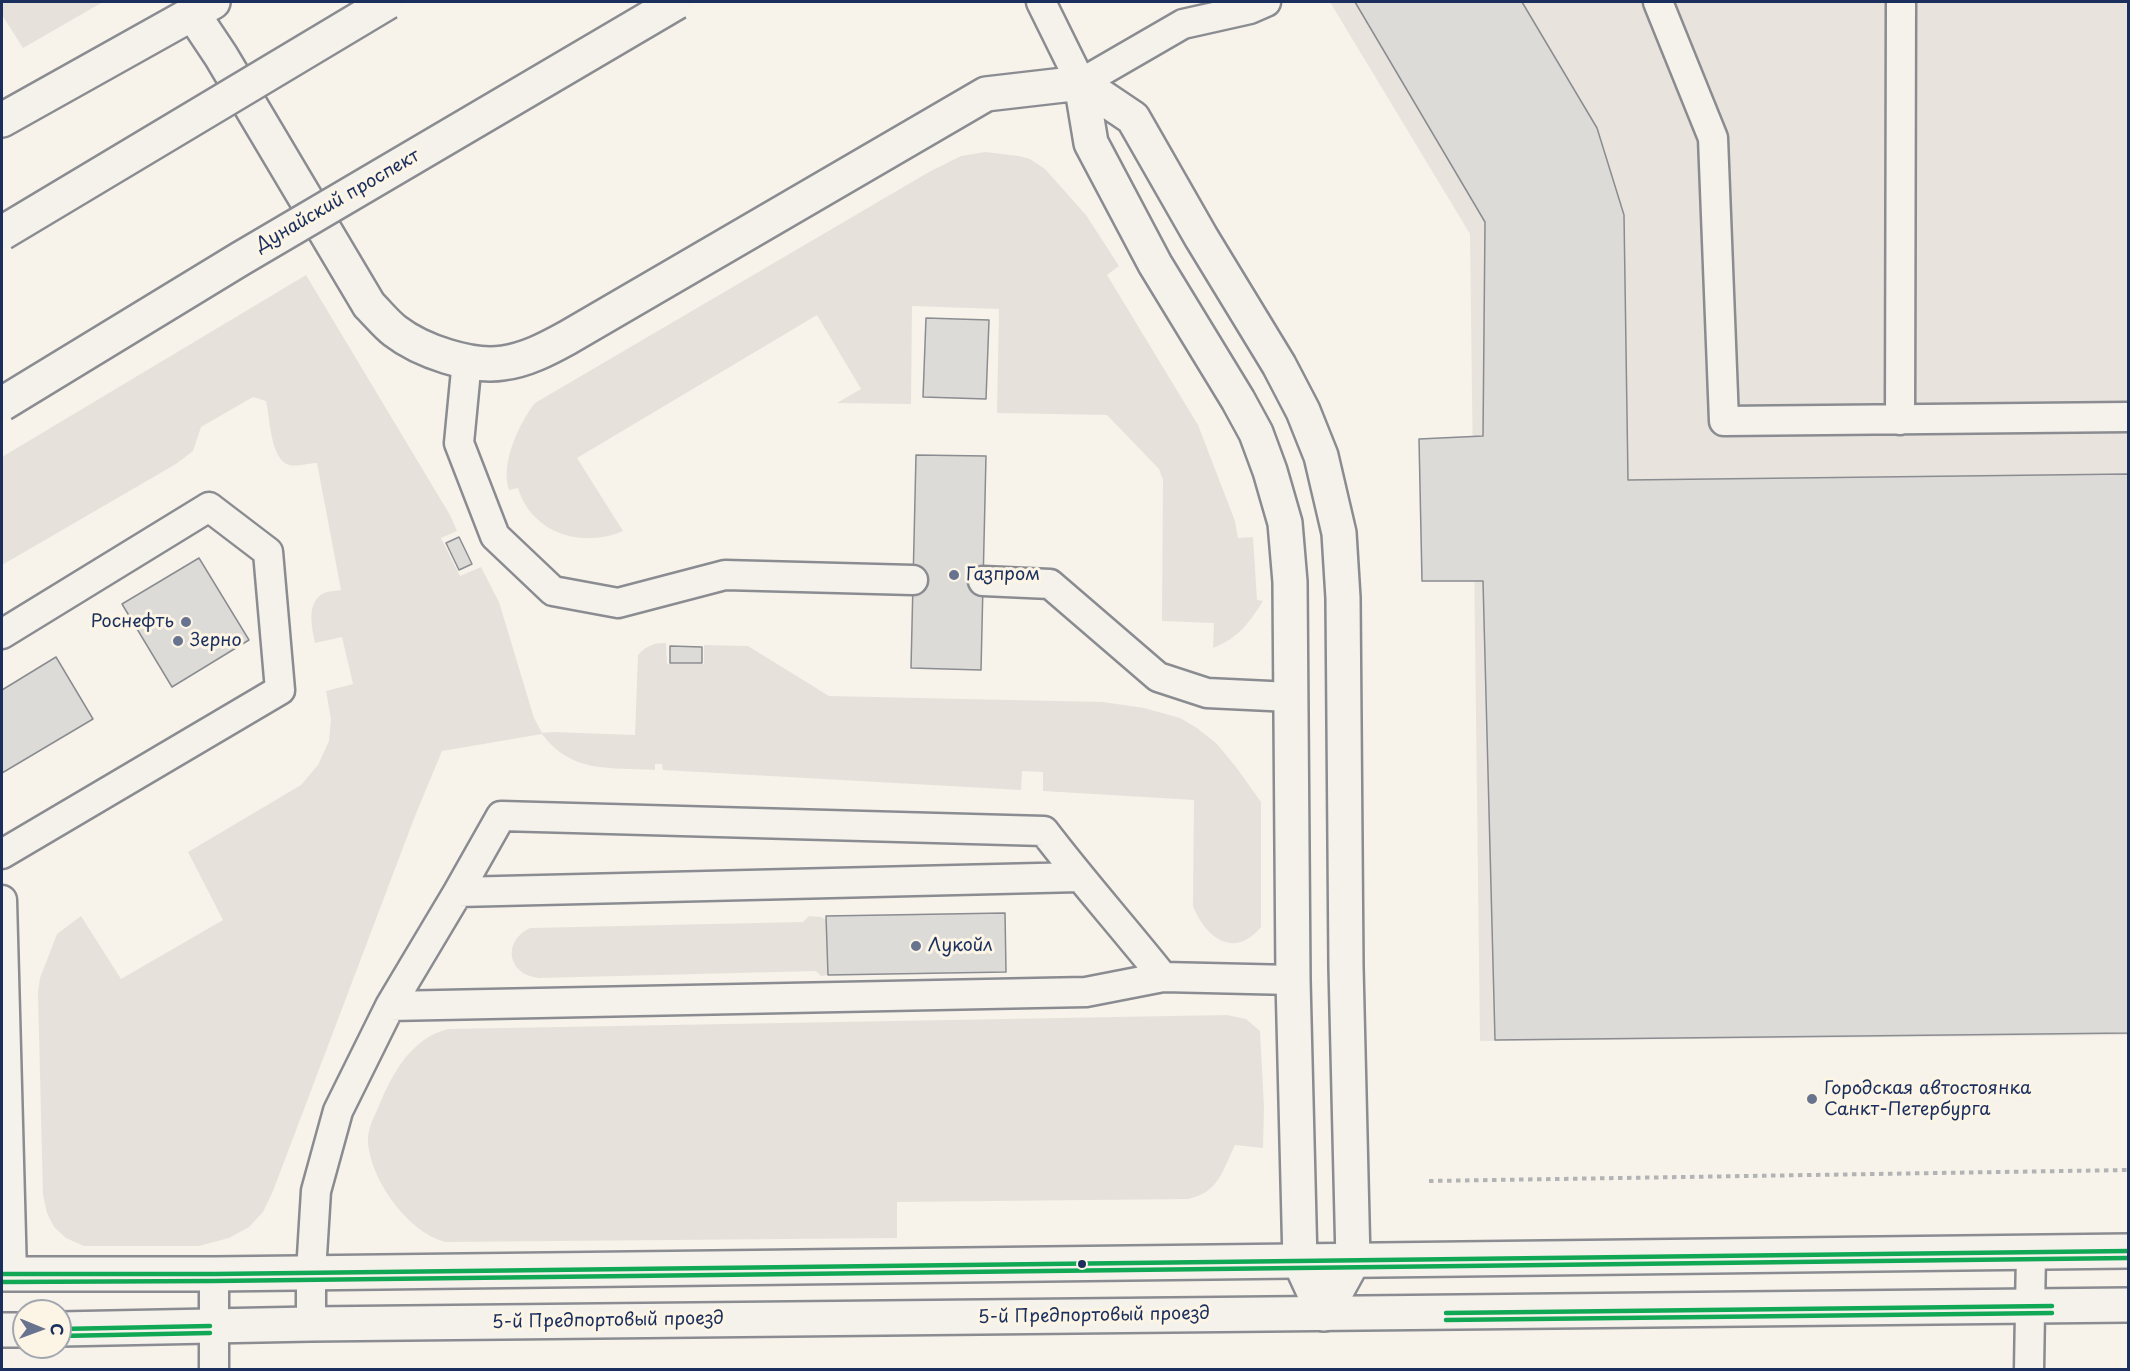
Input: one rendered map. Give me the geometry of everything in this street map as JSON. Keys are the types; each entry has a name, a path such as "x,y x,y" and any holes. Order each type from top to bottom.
{"street":[{"path":"2,232 388,2"},
{"name":"Дунайский проспект","path":"2,404 240,259 677,2"},
{"path":"2,120 203,8 233,76 369,305 395,331 417,344 440,355 483,364 504,363 535,355 567,339 986,94 1081,83 1133,118 1201,237 1279,365 1303,411 1321,456 1339,533 1343,598 1346,967 1353,1261 1324,1314 1300,1262 1293,980 1290,582 1285,523 1256,433 1155,264 1091,143 1081,83"},
{"path":"7,1274 214,1274 2128,1251"},
{"name":"5-й Предпортовый проезд","path":"72,1329 311,1324 2128,1305"}],"lane":[{"path":"1041,2 1081,83 1191,13 1250,9 1266,2"},
{"path":"1658,2 1713,138 1724,421 2128,417"},
{"path":"1900,420 1901,2"},
{"path":"467,360 459,443 495,536 553,591 618,603 725,575 913,580"},
{"path":"2,634 209,507 268,552 280,690 2,854"},
{"path":"983,581 1050,584 1158,677 1207,693 1291,697"},
{"path":"311,1324 311,1272 316,1191 338,1111 390,1006 501,816 1044,831 1163,977"},
{"path":"458,892 1080,878"},
{"path":"2,900 7,1274"},
{"path":"390,1006 1086,992 1163,977 1293,980"},
{"path":"2030,1370 2031,1252"},
{"path":"214,1274 214,1370"}],"path":[{"path":"1430,1180 2128,1170"}],"shaded area":[{"path":"2,2 103,2 23,48 2,15"},
{"path":"1330,2 2128,2 2128,1035 1480,1041 1470,234"},
{"path":"985,152 1030,159 1045,169 1086,215 1119,266 1107,275 1198,425 1235,521 1238,538 1253,537 1257,600 1263,601 1248,623 1230,639 1213,648 1214,623 1162,621 1163,480 1159,469 1107,415 997,413 999,309 912,306 911,404 837,403 861,389 817,315 577,458 623,531 591,538 560,533 546,526 534,516 525,504 518,488 509,490 507,468 509,456 517,432 535,403 929,172 961,156"},
{"path":"306,275 450,515 457,531 441,538 460,576 481,567 499,602 534,718 542,733 635,735 638,655 644,649 661,643 666,643 667,664 704,664 704,645 748,646 829,696 1103,702 1144,708 1180,718 1217,744 1261,802 1261,927 1251,937 1241,942 1231,943 1213,935 1198,917 1193,906 1194,800 1043,791 1043,772 1022,771 1021,790 663,770 662,764 655,764 655,770 607,768 579,762 566,756 542,734 442,751 263,1212 249,1227 229,1238 199,1246 84,1246 66,1238 54,1227 47,1213 43,1195 38,993 40,978 57,934 81,916 121,979 223,920 188,852 301,785 318,765 329,741 331,719 326,691 353,684 342,637 315,643 311,617 314,604 322,594 341,590 317,463 289,465 278,455 272,437 266,401 253,397 201,427 193,451 176,464 2,565 2,457"},
{"path":"809,916 826,920 828,975 821,976 816,971 539,978 528,976 520,971 512,957 515,941 530,928 803,922"},
{"path":"1227,1015 1246,1019 1260,1031 1264,1108 1263,1148 1235,1145 1223,1172 1213,1186 1198,1196 1188,1199 897,1202 897,1238 446,1242 418,1228 394,1203 376,1173 368,1143 372,1120 396,1071 413,1049 435,1034 448,1029"}],"building":[{"path":"1355,2 1522,2 1597,128 1624,215 1628,480 2128,474 2128,1033 1495,1040 1483,581 1422,581 1419,439 1483,436 1485,222"},
{"path":"926,318 989,320 986,399 923,397"},
{"path":"916,455 986,456 981,670 911,668"},
{"path":"459,537 472,564 459,570 446,543"},
{"name":"Роснефть","path":"199,558 249,640 172,687 122,604"},
{"path":"670,646 702,647 702,663 670,663"},
{"path":"56,657 93,719 2,773 2,690"},
{"name":"Лукойл","path":"1005,913 1006,972 828,975 826,916"}],"transit line":[{"path":"2,1274 214,1274 2128,1251"},
{"path":"2,1282 2128,1258"},
{"path":"1446,1313 2052,1306"},
{"path":"1446,1320 2052,1313"},
{"path":"72,1329 210,1326"},
{"path":"72,1336 210,1333"}],"place":[{"name":"Газпром","path":"954,575"},
{"name":"Роснефть","path":"186,622"},
{"name":"Зерно","path":"178,641"},
{"name":"Лукойл","path":"916,946"},
{"name":"Городская автостоянка Санкт-Петербурга","path":"1812,1099"}]}
